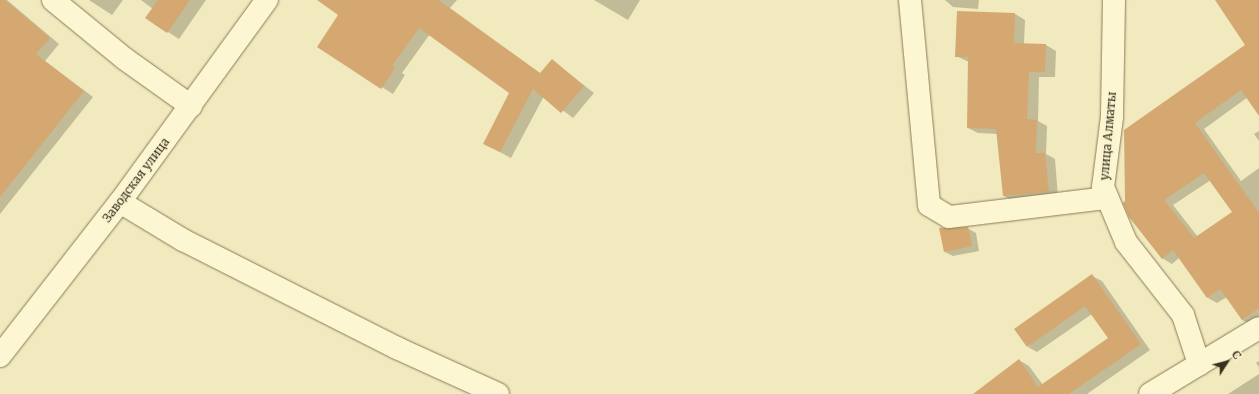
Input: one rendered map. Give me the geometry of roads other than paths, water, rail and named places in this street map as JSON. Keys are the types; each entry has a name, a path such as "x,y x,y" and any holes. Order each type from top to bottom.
{"street":[{"path":"53,0 125,59 191,106"},
{"name":"Заводская улица","path":"0,356 120,202 268,0"},
{"path":"910,0 929,205 949,217 1107,198"},
{"name":"улица Алматы","path":"1114,0 1112,117 1102,187 1126,242 1183,315 1199,364"},
{"path":"120,202 183,240 397,348 498,394"},
{"path":"1150,394 1259,328"}]}
